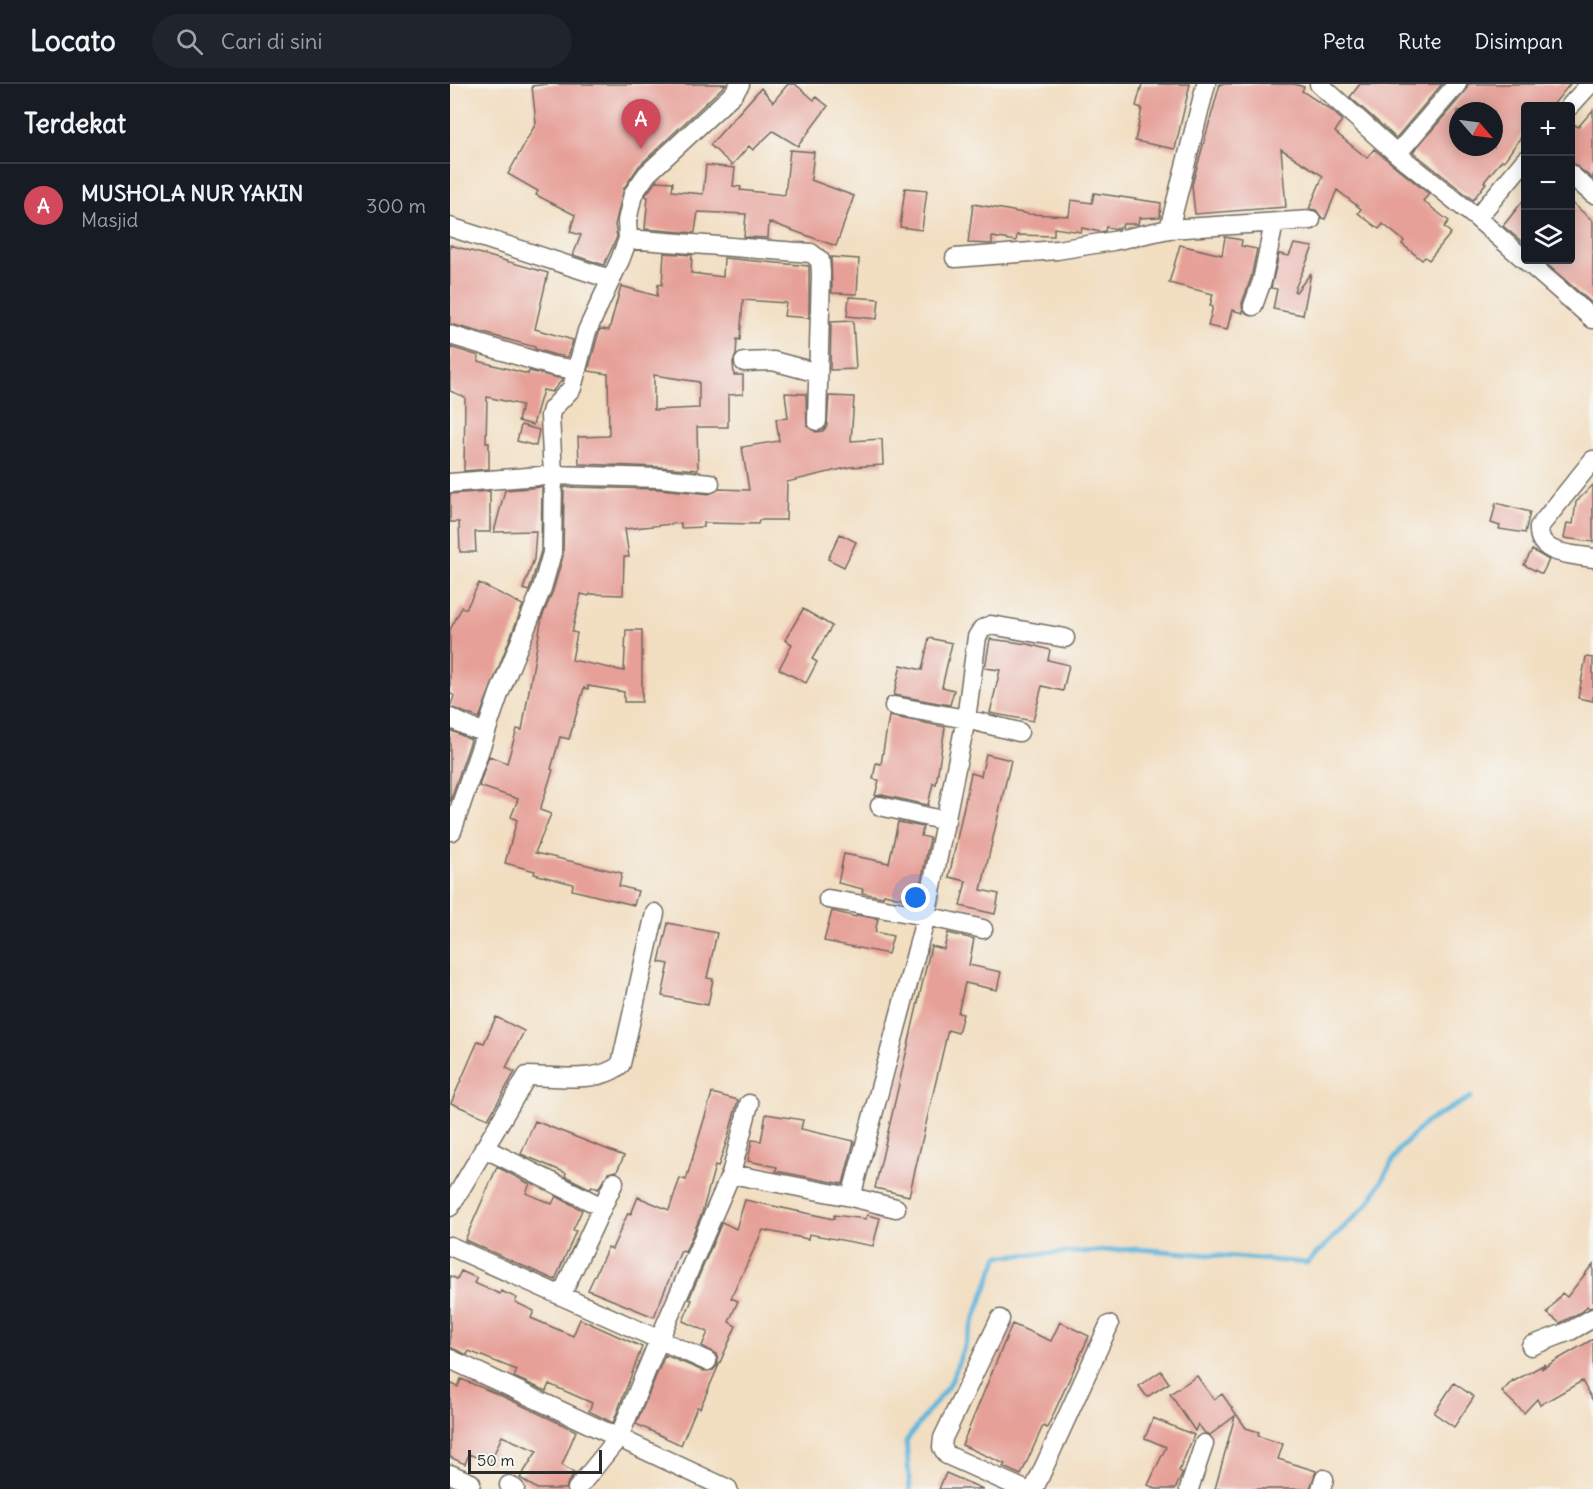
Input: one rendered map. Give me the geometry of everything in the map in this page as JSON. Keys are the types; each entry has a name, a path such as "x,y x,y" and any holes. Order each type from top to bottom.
{"street":[{"path":"452,831 499,694 542,588 552,553 550,416 552,409 572,388 587,331 628,239 628,208 633,194 647,174 725,102 740,84"},
{"path":"1169,229 1206,84"},
{"path":"1396,154 1456,84"},
{"path":"1574,102 1590,84"},
{"path":"1331,88 1396,154 1477,218 1593,319"},
{"path":"1477,218 1521,165"},
{"path":"1575,178 1593,194"},
{"path":"955,258 1057,250 1169,229 1311,220"},
{"path":"1253,306 1262,280 1274,223"},
{"path":"450,227 610,279"},
{"path":"628,239 812,253 820,260 817,421"},
{"path":"450,335 552,366 577,370"},
{"path":"744,362 773,361 818,373"},
{"path":"1593,460 1539,527 1539,536 1543,544 1557,552 1593,558"},
{"path":"450,483 552,475 660,477 710,483"},
{"path":"851,1197 926,916 966,719 977,637 982,629 991,626 1065,638"},
{"path":"894,706 966,719 1019,732"},
{"path":"450,718 486,732"},
{"path":"880,806 946,821"},
{"path":"828,899 926,916 982,929"},
{"path":"450,1207 527,1076 599,1076 613,1072 621,1064 656,913"},
{"path":"577,1489 619,1437 731,1174 748,1104"},
{"path":"484,1148 602,1207"},
{"path":"731,1174 896,1208"},
{"path":"561,1296 614,1182"},
{"path":"450,1245 707,1361"},
{"path":"1531,1346 1570,1331 1593,1318"},
{"path":"1000,1319 943,1438 942,1447 947,1455 1023,1489"},
{"path":"1034,1489 1109,1325"},
{"path":"450,1359 728,1489"},
{"path":"1189,1489 1204,1444"},
{"path":"450,1474 471,1483"}],"building":[{"path":"548,84 726,84 639,166 624,188 615,225 617,237 604,265 573,255 581,235 570,232 575,215 536,195 538,191 508,174 536,123 532,86"},
{"path":"788,84 795,84 814,100 816,97 828,106 798,146 773,131 753,150 749,146 732,165 710,145 761,88 773,102"},
{"path":"1142,84 1190,84 1175,149 1135,141 1142,108 1136,106"},
{"path":"1220,84 1294,84 1304,87 1302,91 1342,120 1335,132 1367,158 1374,149 1429,194 1423,201 1449,221 1444,227 1451,233 1429,260 1425,257 1422,260 1402,244 1404,241 1383,224 1379,229 1358,213 1361,209 1337,190 1325,219 1322,218 1316,210 1309,209 1323,176 1281,149 1286,207 1195,214 1192,185"},
{"path":"1360,84 1442,84 1396,138 1350,97"},
{"path":"1468,84 1570,84 1555,102 1521,102 1521,137 1504,161 1502,160 1484,182 1486,183 1473,200 1413,152 1449,111 1449,156 1503,156 1503,102 1456,102 1466,91"},
{"path":"1593,110 1593,179 1575,165 1575,125 1578,127"},
{"path":"790,150 814,152 811,180 854,196 836,246 769,222 768,238 744,237 746,214 698,212 694,233 645,229 648,197 645,196 656,181 673,182 672,191 703,194 706,165 735,168 733,186 741,187 740,190 785,195"},
{"path":"905,188 927,190 922,230 900,227"},
{"path":"1094,193 1161,203 1160,217 1139,218 1138,224 1123,224 1122,227 1115,229 1106,227 1105,231 1100,232 1082,228 1081,232 1054,228 1054,236 1017,235 1016,241 992,237 992,244 968,243 973,204 1029,214 1069,216 1071,200 1092,203"},
{"path":"1521,203 1521,241 1503,226"},
{"path":"1575,205 1593,221 1593,304 1547,264 1575,264"},
{"path":"1225,237 1242,240 1241,246 1257,249 1251,278 1242,303 1243,313 1232,310 1227,330 1208,326 1213,306 1210,306 1213,294 1169,283 1180,245 1222,255"},
{"path":"1294,244 1313,247 1294,291 1296,292 1311,273 1303,315 1273,309 1277,289 1271,288 1279,254 1289,256"},
{"path":"450,245 548,273 535,329 573,340 568,357 450,324"},
{"path":"664,253 692,255 691,273 723,277 724,258 809,266 809,318 784,316 786,303 743,300 740,340 737,339 733,362 734,375 743,375 743,394 728,395 728,427 697,427 698,470 579,464 578,437 609,436 608,374 588,371 600,329 609,330 621,286 657,296 658,284 662,285","holes":["654,375 699,382 699,408 654,410"]},
{"path":"831,257 859,259 857,294 832,293"},
{"path":"849,297 879,299 877,319 847,316"},
{"path":"853,321 856,369 830,370 831,322"},
{"path":"450,347 479,356 478,361 528,374 529,371 563,379 552,392 543,390 533,425 518,421 522,405 487,397 486,443 489,443 489,469 464,471 465,397 450,391"},
{"path":"785,393 806,394 807,426 816,432 823,431 827,426 829,396 854,397 851,441 882,439 883,465 850,467 787,482 786,520 759,520 758,524 704,523 704,527 681,528 681,523 625,529 629,557 624,557 623,595 590,594 589,596 581,594 572,632 577,633 572,660 624,671 626,630 642,630 642,702 624,702 624,692 588,686 588,689 584,688 569,739 560,737 551,769 553,770 540,810 551,814 535,853 622,873 619,886 638,891 634,905 572,890 573,884 534,874 535,871 505,863 517,820 511,817 518,799 479,786 489,756 507,763 517,729 522,730 542,617 553,591 563,556 564,487 659,489 709,494 719,489 749,490 742,447 779,441 776,419 788,418"},
{"path":"521,425 539,430 536,446 517,441"},
{"path":"1593,485 1593,542 1564,538 1567,523 1573,524 1576,502"},
{"path":"542,487 541,551 529,591 523,589 534,559 536,531 494,532 505,490"},
{"path":"490,491 490,532 475,532 476,552 460,552 459,522 450,522 450,494"},
{"path":"1496,503 1530,512 1525,533 1499,529 1500,526 1491,523"},
{"path":"840,534 856,542 844,567 828,559"},
{"path":"1532,550 1549,560 1542,574 1524,565"},
{"path":"479,583 523,605 479,718 450,707 454,696 450,693 450,630 462,607 466,609"},
{"path":"803,609 832,626 812,659 817,662 806,683 779,669 792,644 785,640"},
{"path":"929,638 952,643 942,687 954,690 950,705 894,695 901,665 922,670"},
{"path":"990,639 1028,644 1050,650 1048,660 1069,665 1063,691 1042,686 1033,721 990,713 1000,670 985,668"},
{"path":"1586,657 1593,658 1593,701 1578,698"},
{"path":"889,716 945,727 936,784 933,783 928,805 882,795 875,796 879,780 873,779 876,763 881,764"},
{"path":"450,730 471,740 450,802"},
{"path":"986,754 1011,760 981,890 999,894 995,914 960,906 966,881 949,877 971,773 981,776"},
{"path":"898,822 923,827 921,836 930,838 917,902 884,894 883,897 862,893 863,889 838,883 844,854 889,863"},
{"path":"832,911 878,919 875,932 893,936 888,954 824,941"},
{"path":"668,923 717,933 707,978 713,979 708,1005 662,996 669,964 659,962"},
{"path":"948,933 974,939 969,965 1001,972 997,990 965,983 958,1013 963,1014 958,1033 948,1030 909,1196 875,1188 931,946 944,949"},
{"path":"496,1017 524,1031 506,1068 515,1072 488,1119 451,1103 478,1041 484,1043"},
{"path":"712,1093 738,1100 718,1167 715,1166 702,1213 685,1252 681,1251 654,1317 588,1290 608,1247 612,1249 638,1197 669,1210 680,1178 686,1180"},
{"path":"766,1114 803,1120 801,1129 854,1141 843,1184 776,1171 777,1167 748,1161 752,1140 761,1141"},
{"path":"535,1121 624,1156 617,1171 608,1173 598,1189 592,1186 591,1189 565,1176 566,1173 521,1154"},
{"path":"497,1167 530,1184 526,1193 552,1204 556,1196 582,1210 573,1230 576,1231 555,1280 465,1240"},
{"path":"745,1200 834,1219 834,1215 866,1219 867,1215 880,1218 873,1246 809,1234 808,1239 763,1230 731,1298 738,1301 729,1322 736,1326 681,1445 636,1424 665,1355 703,1371 713,1370 717,1366 716,1354 702,1346 708,1332 683,1321 692,1300 689,1299 722,1222 736,1229"},
{"path":"1593,1264 1593,1307 1587,1306 1583,1311 1560,1323 1547,1313 1562,1293 1567,1297"},
{"path":"461,1271 477,1278 474,1283 500,1294 501,1291 517,1298 515,1302 534,1311 531,1318 573,1336 580,1319 642,1347 613,1423 589,1411 592,1403 549,1384 546,1391 514,1377 517,1370 469,1351 467,1355 450,1347 450,1276 457,1279"},
{"path":"1060,1322 1089,1336 1047,1428 1043,1426 1021,1475 1003,1467 1005,1464 962,1445 1012,1324 1051,1341"},
{"path":"1593,1339 1593,1401 1582,1381 1540,1405 1537,1399 1524,1413 1502,1392 1513,1380 1545,1364 1541,1369"},
{"path":"1161,1371 1169,1383 1147,1397 1139,1386"},
{"path":"1197,1376 1214,1400 1222,1394 1246,1428 1259,1432 1258,1436 1283,1444 1278,1459 1316,1471 1310,1489 1215,1489 1235,1416 1210,1435 1205,1433 1198,1424 1195,1431 1170,1394"},
{"path":"461,1379 576,1431 562,1465 575,1474 568,1482 566,1489 537,1489 520,1478 537,1451 502,1436 490,1463 469,1454 465,1464 450,1457 450,1383 458,1387"},
{"path":"1454,1383 1474,1397 1454,1427 1434,1413"},
{"path":"1153,1418 1194,1435 1179,1471 1183,1473 1175,1489 1156,1489 1148,1485 1166,1447 1145,1438"},
{"path":"946,1473 983,1489 939,1489"}],"waterway":[{"path":"910,1489 906,1441 951,1382 998,1256 1138,1249 1307,1263 1369,1203 1399,1150 1426,1122 1471,1097"}],"place":[{"name":"MUSHOLA NUR YAKIN","path":"641,149"}]}
